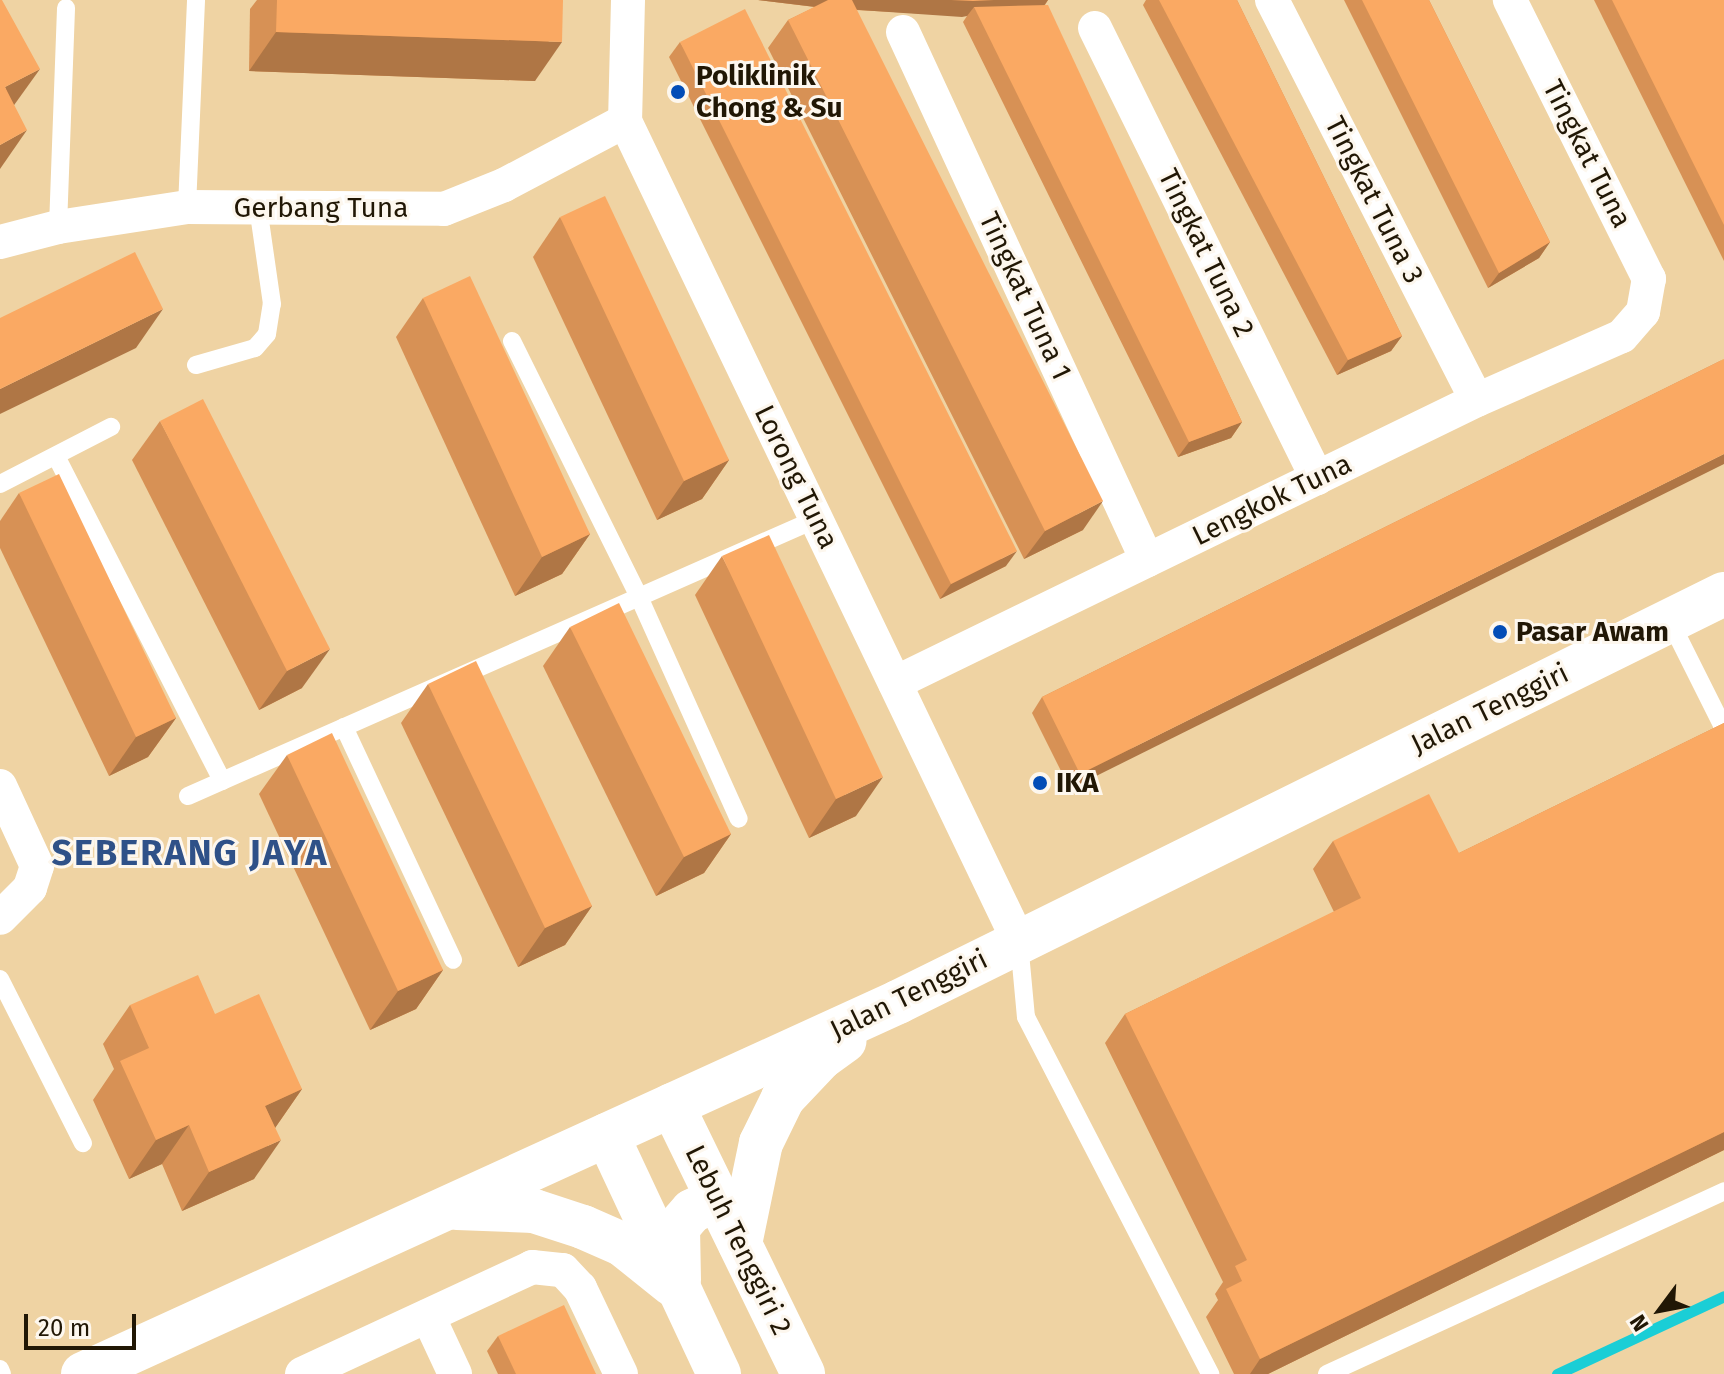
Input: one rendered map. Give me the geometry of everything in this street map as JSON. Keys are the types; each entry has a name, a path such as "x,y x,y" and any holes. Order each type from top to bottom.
{"street":[{"name":"Lorong Tuna","path":"628,0 625,121 1019,942"},
{"name":"Tingkat Tuna 3","path":"1272,0 1477,400"},
{"name":"Tingkat Tuna","path":"1510,0 1649,279 1643,312"},
{"name":"Tingkat Tuna 2","path":"1095,28 1317,478"},
{"name":"Tingkat Tuna 1","path":"903,32 1147,560"},
{"name":"Gerbang Tuna","path":"0,242 58,227 187,207 444,209 504,185 625,121"},
{"name":"Lengkok Tuna","path":"895,683 1477,400 1622,336 1643,312"},
{"name":"Jalan Tenggiri","path":"83,1374 898,1002 1724,594"},
{"path":"0,786 37,866 30,888 0,918"},
{"path":"740,1244 761,1143 783,1098 821,1058 898,1002"},
{"name":"Lebuh Tenggiri 2","path":"672,1105 803,1374"},
{"path":"607,1135 719,1374"},
{"path":"680,1290 678,1227 685,1216 718,1199"},
{"path":"447,1208 534,1211 583,1227 622,1244 680,1290"},
{"path":"302,1374 532,1267 563,1270 580,1288 621,1374"},
{"path":"428,1316 455,1374"}],"lane":[{"path":"187,207 196,0"},
{"path":"58,227 66,8"},
{"path":"196,365 255,348 267,334 272,304 258,207"},
{"path":"512,341 639,597 739,819"},
{"path":"0,484 111,427"},
{"path":"56,456 222,781"},
{"path":"188,796 816,519"},
{"path":"1670,621 1724,729"},
{"path":"344,727 453,960"},
{"path":"1019,942 1026,1017 1210,1374"},
{"path":"0,979 83,1143"},
{"path":"1327,1374 1724,1191"}],"building":[{"path":"0,0 40,69 5,87 27,130 0,145"},
{"path":"277,0 563,0 562,42 276,32"},
{"path":"828,0 852,0 1103,501 1045,531 788,20"},
{"path":"1159,0 1237,0 1402,336 1348,360"},
{"path":"1362,0 1429,0 1550,242 1499,273"},
{"path":"1612,0 1724,0 1724,225"},
{"path":"1048,5 1242,422 1189,442 974,7"},
{"path":"745,9 1017,551 951,584 680,42"},
{"path":"605,196 729,460 684,481 560,217"},
{"path":"135,252 163,309 0,389 0,318"},
{"path":"470,276 590,534 542,557 423,298"},
{"path":"1724,359 1724,454 1080,774 1042,697"},
{"path":"203,399 330,649 287,671 160,421"},
{"path":"59,474 176,718 136,737 19,493"},
{"path":"769,535 883,777 836,799 722,556"},
{"path":"619,603 731,834 684,857 570,627"},
{"path":"476,661 592,906 545,928 428,684"},
{"path":"1724,723 1724,1132 1260,1359 1226,1289 1242,1281 1235,1266 1247,1260 1125,1014 1361,898 1333,841 1429,794 1459,853"},
{"path":"332,733 443,970 398,991 287,755"},
{"path":"198,975 215,1014 259,994 302,1089 265,1106 281,1140 209,1172 189,1125 156,1140 120,1061 149,1048 130,1005"},
{"path":"564,1305 596,1374 516,1374 498,1336"}],"waterway":[{"path":"1557,1374 1724,1296"}],"place":[{"name":"Poliklinik Chong & Su","path":"678,92"},
{"name":"Pasar Awam","path":"1500,632"},
{"name":"IKA","path":"1040,783"}],"district":[{"name":"SEBERANG JAYA","path":"190,854"}]}
